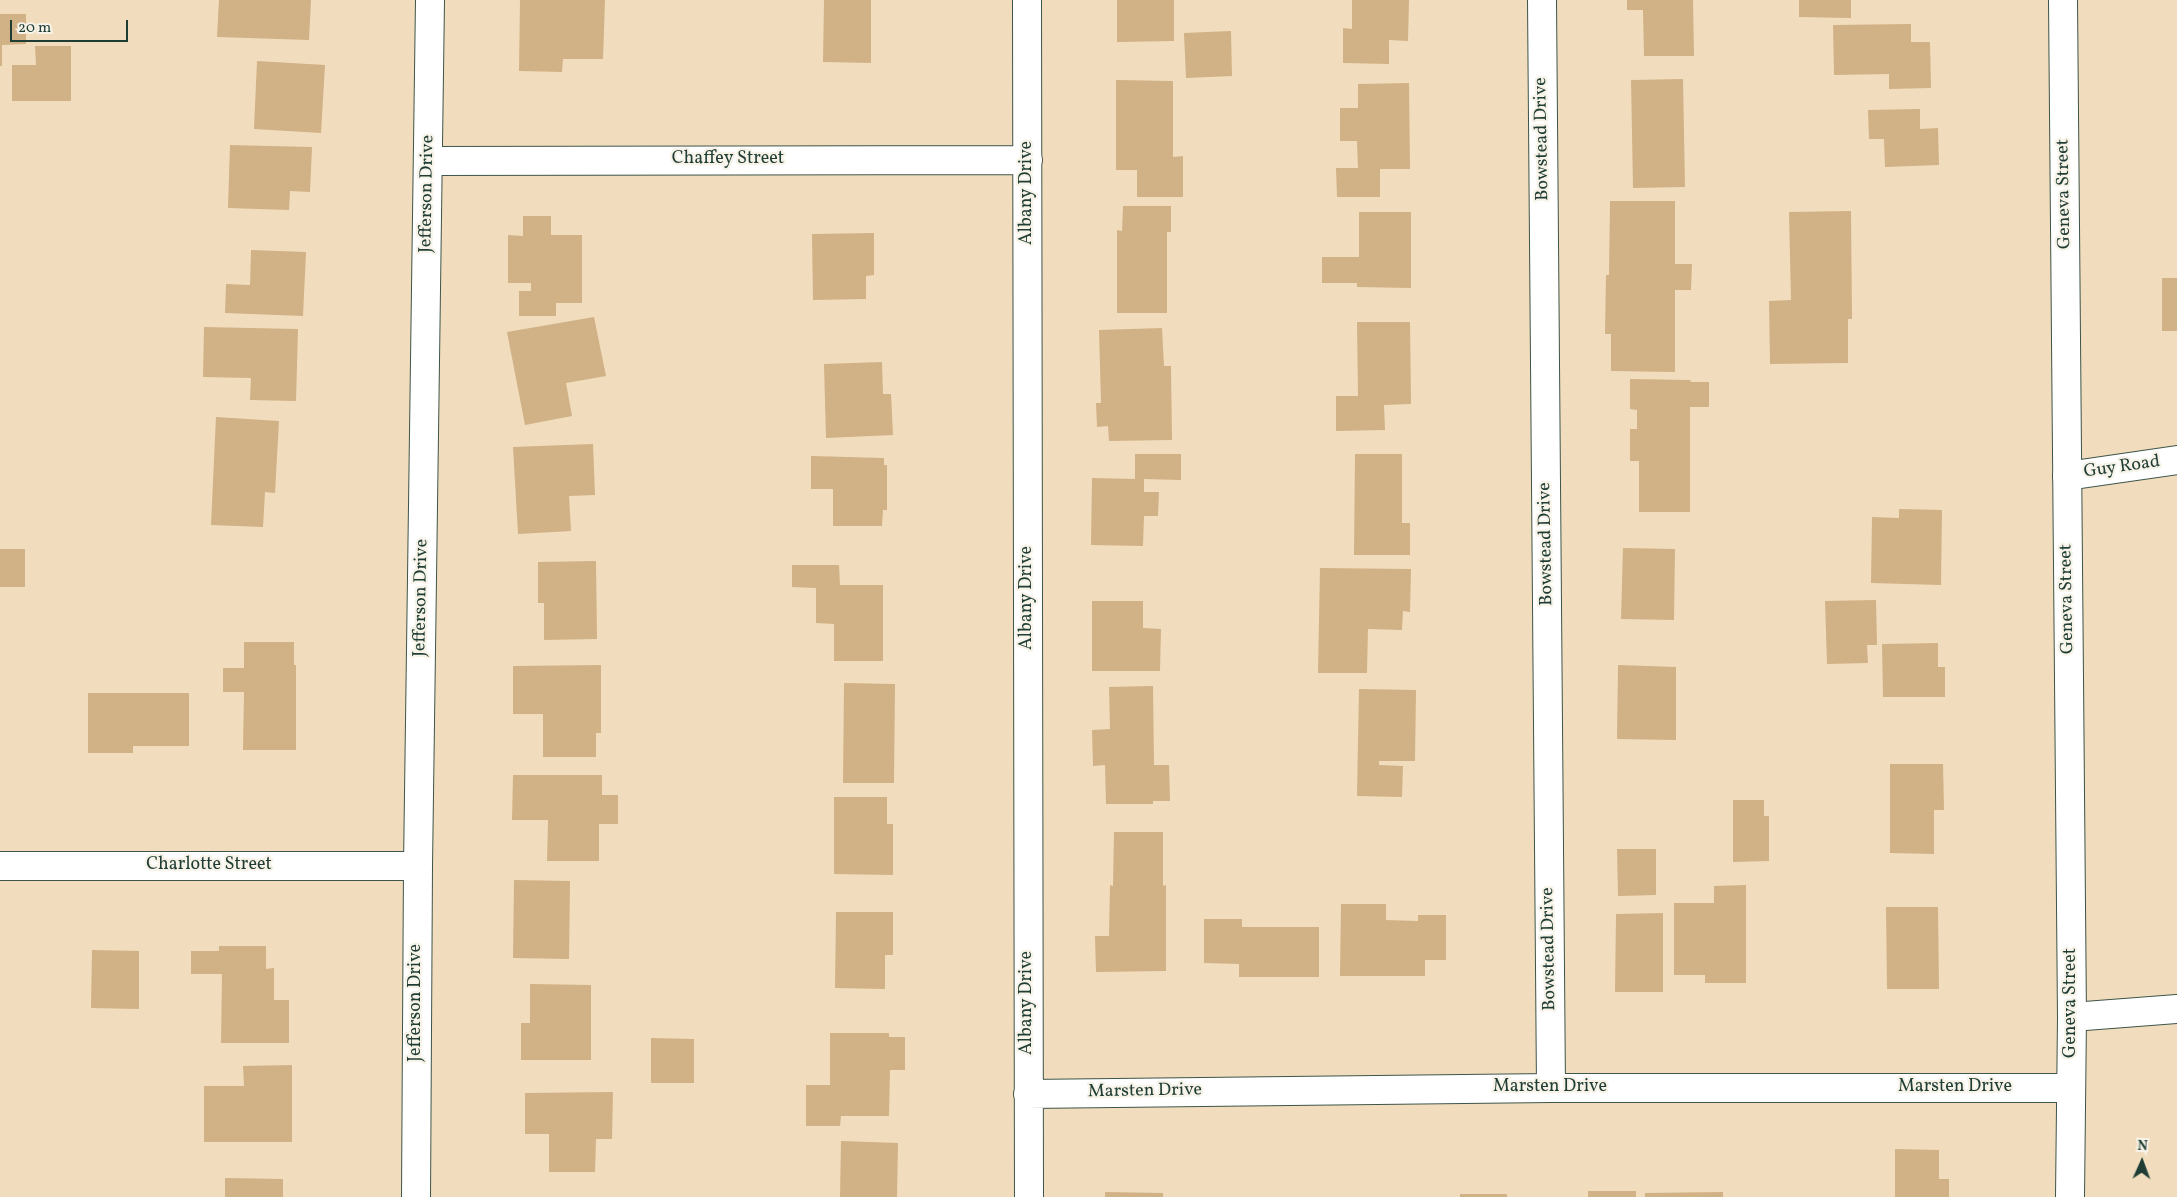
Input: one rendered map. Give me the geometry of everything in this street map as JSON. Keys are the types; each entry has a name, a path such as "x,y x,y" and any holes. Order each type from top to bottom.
{"street":[{"name":"Jefferson Drive","path":"416,1197 418,866 430,0"},
{"name":"Albany Drive","path":"1027,0 1029,1197"},
{"name":"Bowstead Drive","path":"1542,0 1551,1088"},
{"name":"Geneva Street","path":"2063,0 2072,1018 2070,1197"},
{"name":"Chaffey Street","path":"428,161 1028,160"},
{"name":"Guy Road","path":"2067,476 2177,460"},
{"name":"Charlotte Street","path":"0,866 418,866"},
{"path":"2072,1018 2177,1009"},
{"name":"Marsten Drive","path":"1028,1094 1551,1088 2071,1088"}],"building":[{"path":"219,0 311,0 309,40 217,37"},
{"path":"520,0 605,0 603,59 563,59 562,72 519,71"},
{"path":"824,0 871,0 871,63 823,62"},
{"path":"1117,0 1174,0 1174,41 1117,42"},
{"path":"1352,0 1409,0 1408,41 1389,40 1389,64 1343,63 1343,28 1352,29"},
{"path":"1627,0 1693,0 1694,56 1644,56 1643,10 1627,10"},
{"path":"1799,0 1851,0 1851,18 1799,17"},
{"path":"0,14 26,14 26,44 2,45 2,66 0,66"},
{"path":"1911,24 1911,42 1930,42 1931,88 1889,89 1889,74 1834,75 1833,25"},
{"path":"1231,31 1232,76 1186,78 1184,33"},
{"path":"35,46 71,46 71,101 12,101 12,65 36,65"},
{"path":"257,61 325,65 321,133 254,129"},
{"path":"1683,79 1685,187 1633,188 1631,80"},
{"path":"1116,80 1173,81 1173,157 1183,156 1183,197 1137,197 1137,170 1116,170"},
{"path":"1409,83 1410,169 1380,169 1380,197 1337,197 1336,168 1358,168 1357,141 1340,141 1340,108 1358,108 1358,84"},
{"path":"1920,109 1920,129 1938,128 1939,165 1885,167 1884,139 1869,139 1868,110"},
{"path":"230,145 312,147 310,192 290,191 289,210 228,208"},
{"path":"1610,201 1675,201 1675,264 1692,264 1691,290 1675,290 1675,372 1611,371 1611,334 1605,334 1606,275 1609,275"},
{"path":"1123,206 1171,206 1171,232 1167,232 1167,313 1117,313 1117,230 1122,231"},
{"path":"1851,211 1852,319 1848,319 1848,363 1770,364 1769,301 1791,300 1789,212"},
{"path":"1359,212 1411,212 1411,288 1357,287 1357,283 1322,283 1322,257 1359,257"},
{"path":"523,216 551,216 551,235 582,235 582,303 556,303 556,316 519,316 519,291 531,291 531,283 508,283 508,235 523,236"},
{"path":"874,233 874,275 866,276 866,299 813,300 812,234"},
{"path":"251,250 306,252 303,316 225,313 226,284 250,285"},
{"path":"2162,278 2177,278 2177,331 2162,331"},
{"path":"594,317 606,376 566,383 572,416 525,425 507,332"},
{"path":"1357,322 1410,322 1411,404 1384,405 1385,430 1336,431 1336,396 1358,396"},
{"path":"204,327 298,329 296,401 250,400 251,378 203,377"},
{"path":"1162,328 1164,366 1171,366 1172,440 1109,441 1108,426 1097,427 1096,403 1101,403 1099,330"},
{"path":"882,362 883,394 891,394 893,435 826,438 824,364"},
{"path":"1630,379 1709,382 1709,407 1690,407 1690,512 1639,512 1639,461 1630,461 1630,429 1637,429 1637,410 1630,409"},
{"path":"216,417 279,421 275,493 265,492 263,527 211,525"},
{"path":"593,444 595,495 569,496 571,531 518,534 513,447"},
{"path":"1135,454 1181,454 1181,480 1144,479 1144,492 1159,492 1158,516 1144,516 1143,546 1091,545 1092,478 1135,479"},
{"path":"1355,454 1402,454 1402,523 1410,523 1410,555 1354,555"},
{"path":"811,456 884,458 884,465 887,465 887,510 883,510 882,526 833,526 833,489 811,489"},
{"path":"1899,509 1942,510 1941,585 1871,583 1872,517 1899,518"},
{"path":"1623,548 1675,549 1674,620 1621,619"},
{"path":"0,549 25,549 25,587 0,587"},
{"path":"596,561 597,639 544,640 544,603 538,603 538,562"},
{"path":"792,565 839,565 840,585 883,585 883,661 834,661 834,624 816,623 816,588 792,587"},
{"path":"1320,568 1411,569 1410,612 1403,611 1402,630 1368,629 1367,673 1318,673"},
{"path":"1876,600 1877,645 1867,645 1868,663 1827,664 1825,601"},
{"path":"1092,601 1143,601 1143,628 1161,629 1160,671 1092,671"},
{"path":"244,642 294,642 294,665 296,665 296,750 243,750 244,692 223,692 223,668 244,668"},
{"path":"1938,643 1938,667 1945,667 1945,697 1883,697 1882,644"},
{"path":"601,665 601,733 596,733 596,757 543,757 543,714 513,714 513,666"},
{"path":"1618,665 1676,667 1676,740 1617,739"},
{"path":"844,683 895,684 894,783 843,783"},
{"path":"1153,686 1154,765 1169,765 1170,801 1153,801 1153,804 1106,804 1105,765 1093,766 1092,730 1110,729 1109,687"},
{"path":"1359,689 1416,690 1415,761 1379,761 1379,765 1403,766 1402,797 1357,796"},
{"path":"88,693 189,693 189,746 133,746 133,753 88,753"},
{"path":"1890,764 1943,764 1944,810 1934,810 1934,854 1890,853"},
{"path":"513,775 602,775 602,795 618,795 618,824 599,824 599,861 547,861 548,820 512,820"},
{"path":"834,797 887,797 887,824 893,824 893,875 834,874"},
{"path":"1733,800 1764,800 1764,816 1769,816 1769,861 1733,862"},
{"path":"1114,832 1163,832 1163,886 1166,885 1166,971 1096,972 1095,936 1109,936 1110,885 1113,886"},
{"path":"1617,849 1656,849 1656,895 1618,896"},
{"path":"514,880 570,881 569,959 513,958"},
{"path":"1746,885 1746,983 1705,983 1705,975 1674,975 1674,903 1714,903 1714,886"},
{"path":"1341,904 1386,904 1386,920 1418,921 1418,915 1446,915 1446,960 1425,960 1425,976 1340,976"},
{"path":"1886,907 1938,907 1939,989 1887,989"},
{"path":"836,912 893,912 893,955 885,955 885,989 835,988"},
{"path":"1663,913 1663,992 1615,992 1616,914"},
{"path":"1204,919 1242,919 1242,927 1319,927 1319,977 1239,977 1239,964 1204,963"},
{"path":"219,946 266,946 266,969 274,968 274,1000 289,1000 289,1043 221,1043 222,974 191,974 191,951 219,951"},
{"path":"92,950 139,951 139,1009 91,1008"},
{"path":"530,984 591,985 591,1060 521,1060 521,1023 530,1023"},
{"path":"830,1033 889,1033 889,1037 905,1037 905,1070 890,1070 889,1116 841,1116 840,1126 806,1126 806,1085 830,1085"},
{"path":"651,1038 694,1039 694,1083 651,1083"},
{"path":"292,1065 292,1142 204,1142 204,1086 244,1086 243,1066"},
{"path":"613,1092 612,1139 596,1139 595,1172 549,1172 549,1134 525,1134 525,1093"},
{"path":"841,1141 898,1143 897,1197 840,1197"},
{"path":"1895,1149 1939,1150 1939,1179 1949,1179 1949,1197 1895,1197"},
{"path":"225,1178 283,1179 283,1197 225,1197"},
{"path":"1588,1191 1636,1191 1636,1197 1588,1197"},
{"path":"1105,1192 1163,1193 1163,1197 1105,1197"},
{"path":"1723,1192 1723,1197 1645,1197 1645,1193"},
{"path":"1460,1194 1507,1194 1507,1197 1460,1197"}]}
